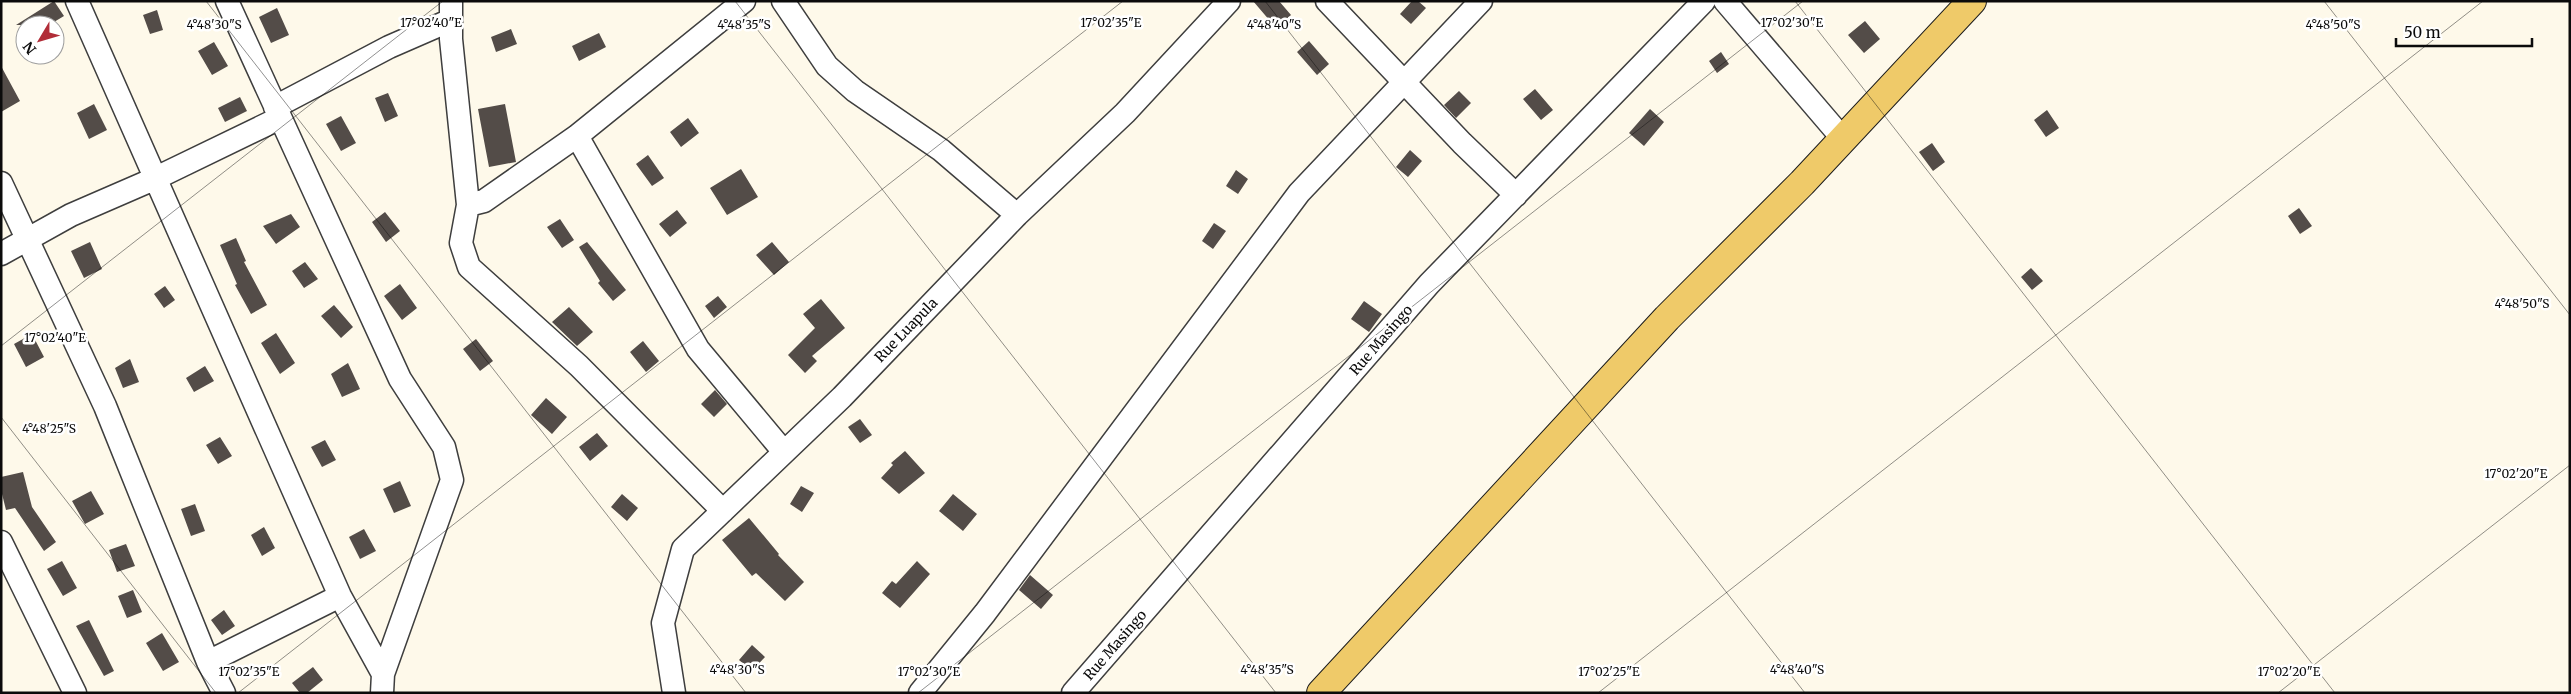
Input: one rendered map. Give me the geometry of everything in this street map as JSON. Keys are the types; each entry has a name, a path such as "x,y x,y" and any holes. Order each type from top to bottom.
{"main road":[{"path":"1321,693 1667,318 1843,140 1972,1"}],"street":[{"path":"77,1 154,179 340,596 383,684"},
{"path":"227,1 400,379 444,447 452,480 383,684"},
{"path":"468,205 484,201 577,136 744,1"},
{"path":"783,1 827,66 855,91 941,150 1017,215"},
{"name":"Rue Luapula","path":"674,693 663,624 683,548 842,397 1017,215 1125,113 1228,1"},
{"path":"1327,1 1516,195"},
{"path":"920,693 985,613 1299,194 1481,1"},
{"name":"Rue Masingo","path":"1073,693 1430,284 1704,1"},
{"path":"1725,1 1843,140"},
{"path":"1,254 71,216 154,179 277,112 451,11 468,205 461,243 469,267 579,366 723,511"},
{"path":"577,136 698,349 784,452"},
{"path":"1,183 105,406 208,662 224,693"},
{"path":"1,542 76,693"},
{"path":"208,662 340,596"}],"building":[{"path":"54,1 63,15 32,15"},
{"path":"1253,1 1279,1 1291,15 1276,28"},
{"path":"1412,1 1418,1 1426,8 1411,24 1400,14"},
{"path":"277,8 289,35 271,43 259,17"},
{"path":"157,10 163,30 150,34 143,15"},
{"path":"1865,21 1880,39 1864,53 1848,35"},
{"path":"511,29 517,44 496,52 491,37"},
{"path":"599,33 606,47 579,61 572,46"},
{"path":"1309,41 1329,64 1317,75 1297,52"},
{"path":"214,42 228,66 212,75 198,51"},
{"path":"1721,52 1729,64 1717,73 1709,61"},
{"path":"1,66 20,101 1,112"},
{"path":"1535,89 1553,110 1541,120 1523,99"},
{"path":"1459,91 1471,103 1456,118 1444,105"},
{"path":"388,93 398,116 385,122 375,98"},
{"path":"240,97 247,111 225,122 218,108"},
{"path":"94,104 107,130 89,139 77,113"},
{"path":"505,104 516,162 489,167 478,109"},
{"path":"1650,109 1664,122 1644,146 1629,133"},
{"path":"2047,110 2059,128 2046,137 2034,120"},
{"path":"341,116 356,143 341,151 326,124"},
{"path":"688,118 699,133 681,147 670,132"},
{"path":"1932,143 1945,162 1933,171 1919,152"},
{"path":"1410,150 1422,161 1408,177 1396,167"},
{"path":"648,155 664,178 652,186 636,164"},
{"path":"741,169 758,197 727,215 710,188"},
{"path":"1236,170 1248,179 1238,194 1226,186"},
{"path":"2299,208 2312,226 2300,234 2288,216"},
{"path":"677,210 687,223 670,237 659,224"},
{"path":"385,212 400,231 386,242 372,222"},
{"path":"291,214 300,227 276,244 263,226"},
{"path":"560,219 574,240 562,248 547,227"},
{"path":"1214,223 1226,231 1213,249 1202,241"},
{"path":"236,238 246,261 244,262 267,305 251,314 235,285 237,284 220,245"},
{"path":"90,242 102,269 84,278 71,251"},
{"path":"587,242 626,290 613,301 598,283 600,281 579,247"},
{"path":"772,242 789,262 774,275 756,255"},
{"path":"305,262 318,279 304,288 292,271"},
{"path":"2031,268 2043,281 2032,290 2021,277"},
{"path":"400,284 417,308 402,320 384,296"},
{"path":"165,286 175,300 164,308 154,294"},
{"path":"718,296 727,307 714,318 705,306"},
{"path":"821,299 845,328 812,356 817,361 805,373 788,355 815,328 803,314"},
{"path":"1364,301 1382,314 1369,332 1351,319"},
{"path":"334,305 353,327 341,338 321,316"},
{"path":"569,307 593,332 577,346 552,322"},
{"path":"276,333 295,363 280,374 261,343"},
{"path":"32,334 44,357 26,367 14,344"},
{"path":"476,339 493,361 480,371 463,349"},
{"path":"643,341 659,361 646,372 630,352"},
{"path":"130,359 139,382 123,388 115,368"},
{"path":"348,363 360,389 342,397 331,374"},
{"path":"205,366 214,381 194,392 186,378"},
{"path":"715,390 727,404 714,417 701,404"},
{"path":"546,398 567,417 552,434 531,415"},
{"path":"860,419 872,435 860,443 848,427"},
{"path":"597,433 608,446 590,461 579,447"},
{"path":"220,437 232,456 218,464 206,445"},
{"path":"325,440 336,460 322,467 311,447"},
{"path":"905,451 925,473 899,494 881,478 893,465 891,463"},
{"path":"23,472 32,507 56,542 44,551 15,508 6,510 1,490 1,477"},
{"path":"400,481 411,506 394,513 383,489"},
{"path":"801,486 814,493 802,512 790,504"},
{"path":"91,491 104,514 85,524 72,501"},
{"path":"622,494 638,508 627,521 611,507"},
{"path":"953,494 977,514 963,531 939,511"},
{"path":"195,504 205,531 191,536 181,509"},
{"path":"749,518 778,555 804,582 785,601 756,573 752,576 722,540"},
{"path":"264,527 275,548 262,556 251,535"},
{"path":"364,529 376,551 360,559 349,537"},
{"path":"126,544 135,566 117,572 109,550"},
{"path":"62,561 77,588 63,596 47,569"},
{"path":"917,561 930,574 900,608 882,593 892,581 896,584"},
{"path":"1030,575 1053,595 1041,609 1019,590"},
{"path":"133,590 142,612 127,618 118,596"},
{"path":"224,610 235,626 222,635 211,620"},
{"path":"89,620 114,671 104,676 76,626"},
{"path":"162,633 179,662 163,671 146,643"},
{"path":"752,645 765,657 752,671 739,660"},
{"path":"313,667 323,680 307,693 300,693 292,683"}]}
